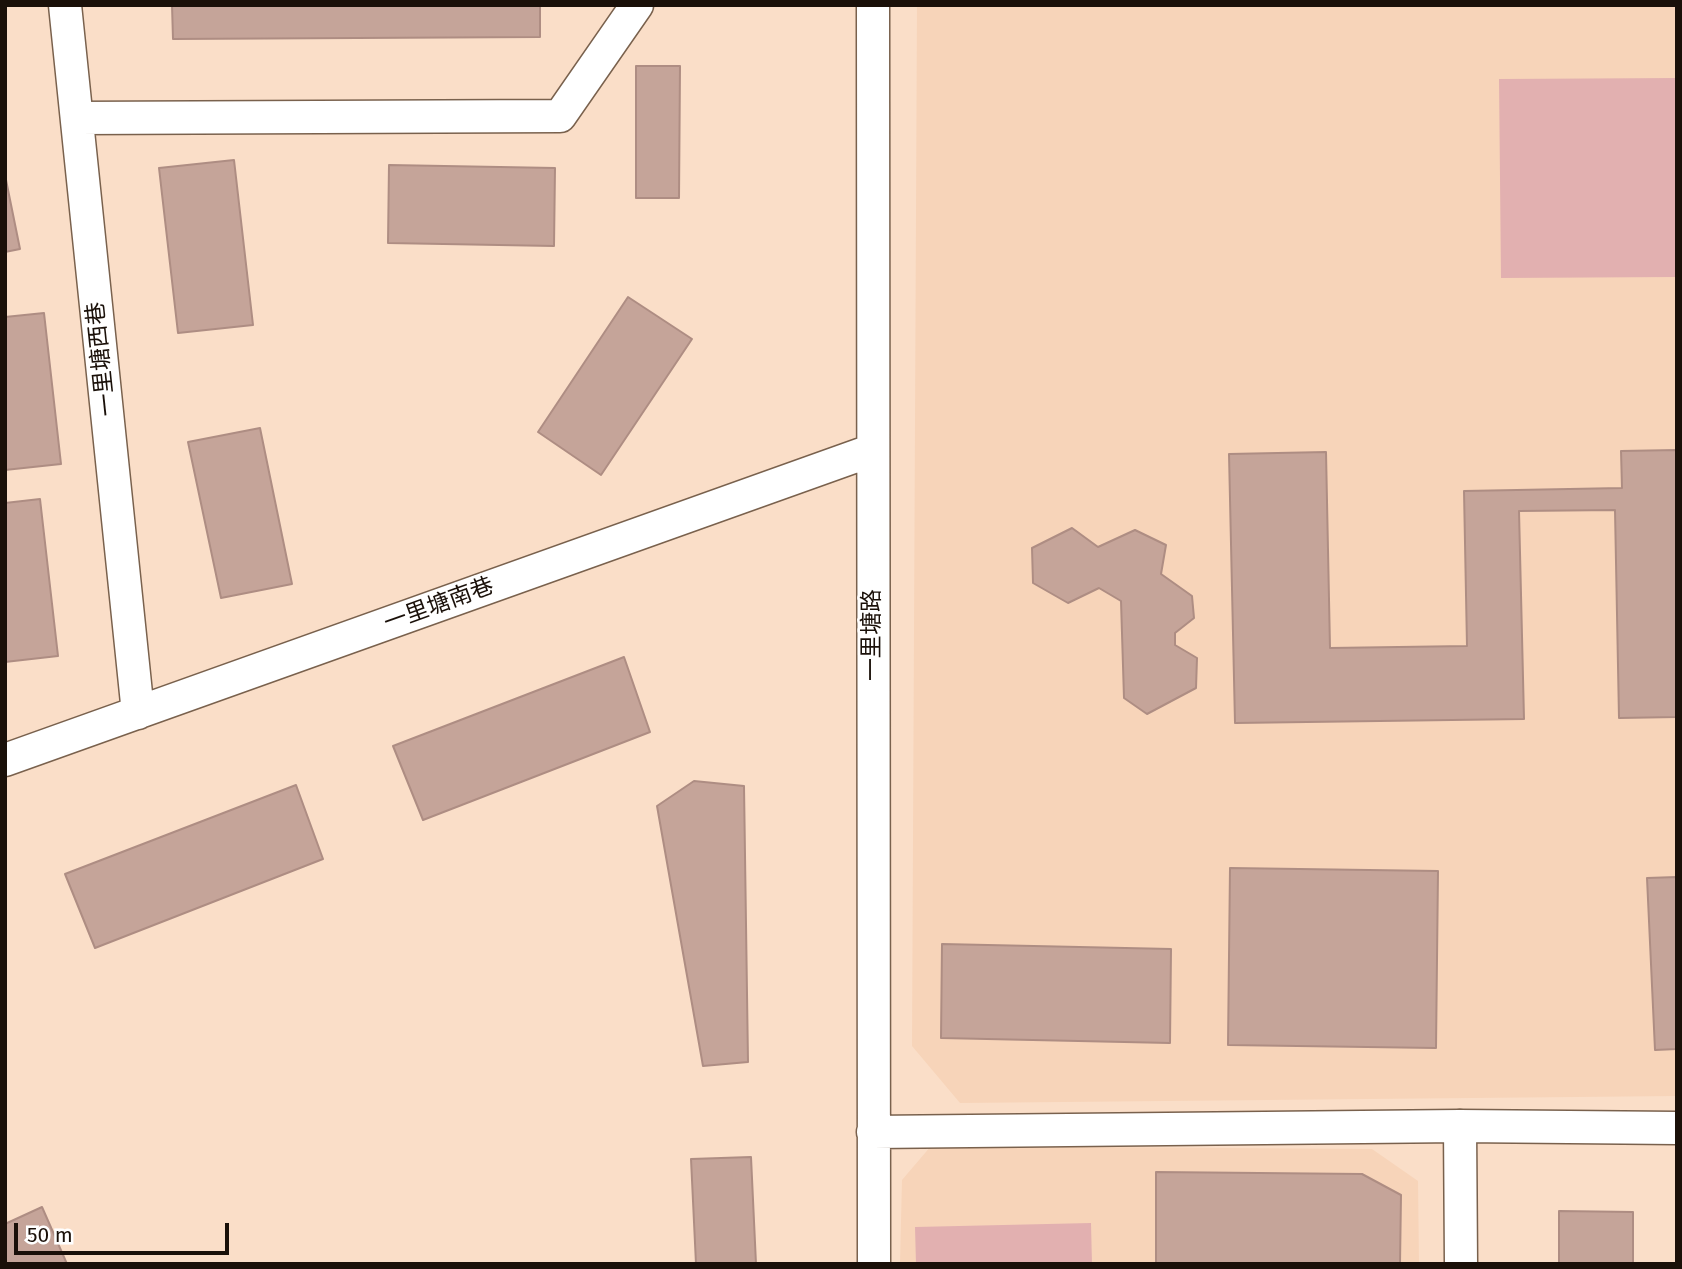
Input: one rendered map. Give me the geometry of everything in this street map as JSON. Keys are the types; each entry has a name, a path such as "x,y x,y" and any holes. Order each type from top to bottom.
{"street":[{"name":"一里塘西巷","path":"65,5 138,713"},
{"path":"77,118 560,116 637,5"},
{"name":"一里塘路","path":"873,5 874,1264"},
{"name":"一里塘南巷","path":"5,760 873,450"},
{"path":"873,1132 1460,1126 1677,1128"},
{"path":"1460,1126 1461,1264"}],"shaded area":[{"path":"917,5 1677,5 1677,1096 960,1103 912,1046"},
{"path":"1677,78 1677,277 1501,278 1499,79"},
{"path":"931,1146 1372,1149 1418,1181 1419,1264 900,1264 902,1180"},
{"path":"1091,1223 1092,1264 916,1264 915,1227"}],"building":[{"path":"172,5 540,5 540,37 173,39"},
{"path":"636,66 680,66 679,198 636,198"},
{"path":"234,160 253,325 178,333 159,168"},
{"path":"389,165 555,168 554,246 388,243"},
{"path":"5,175 20,249 5,252"},
{"path":"628,297 692,339 601,475 538,432"},
{"path":"44,313 61,464 5,470 5,317"},
{"path":"260,428 292,584 221,598 188,442"},
{"path":"1677,450 1677,717 1619,718 1615,510 1519,511 1524,719 1235,723 1229,454 1326,452 1330,648 1467,646 1464,491 1622,488 1621,451"},
{"path":"40,499 58,656 5,662 5,503"},
{"path":"1072,528 1098,547 1135,530 1166,545 1161,574 1192,596 1194,618 1175,633 1175,645 1197,658 1196,688 1147,714 1124,698 1121,601 1099,588 1068,603 1033,583 1032,548"},
{"path":"624,657 650,732 423,820 393,746"},
{"path":"694,781 744,786 748,1062 703,1066 657,806"},
{"path":"296,785 323,859 95,948 65,874"},
{"path":"1230,868 1438,871 1436,1048 1228,1045"},
{"path":"1677,877 1677,1049 1655,1050 1647,878"},
{"path":"942,944 1171,949 1170,1043 941,1038"},
{"path":"751,1157 756,1264 696,1264 691,1159"},
{"path":"1156,1172 1362,1174 1401,1195 1400,1264 1156,1264"},
{"path":"42,1207 67,1264 5,1264 5,1224"},
{"path":"1559,1211 1633,1212 1633,1264 1559,1264"}]}
